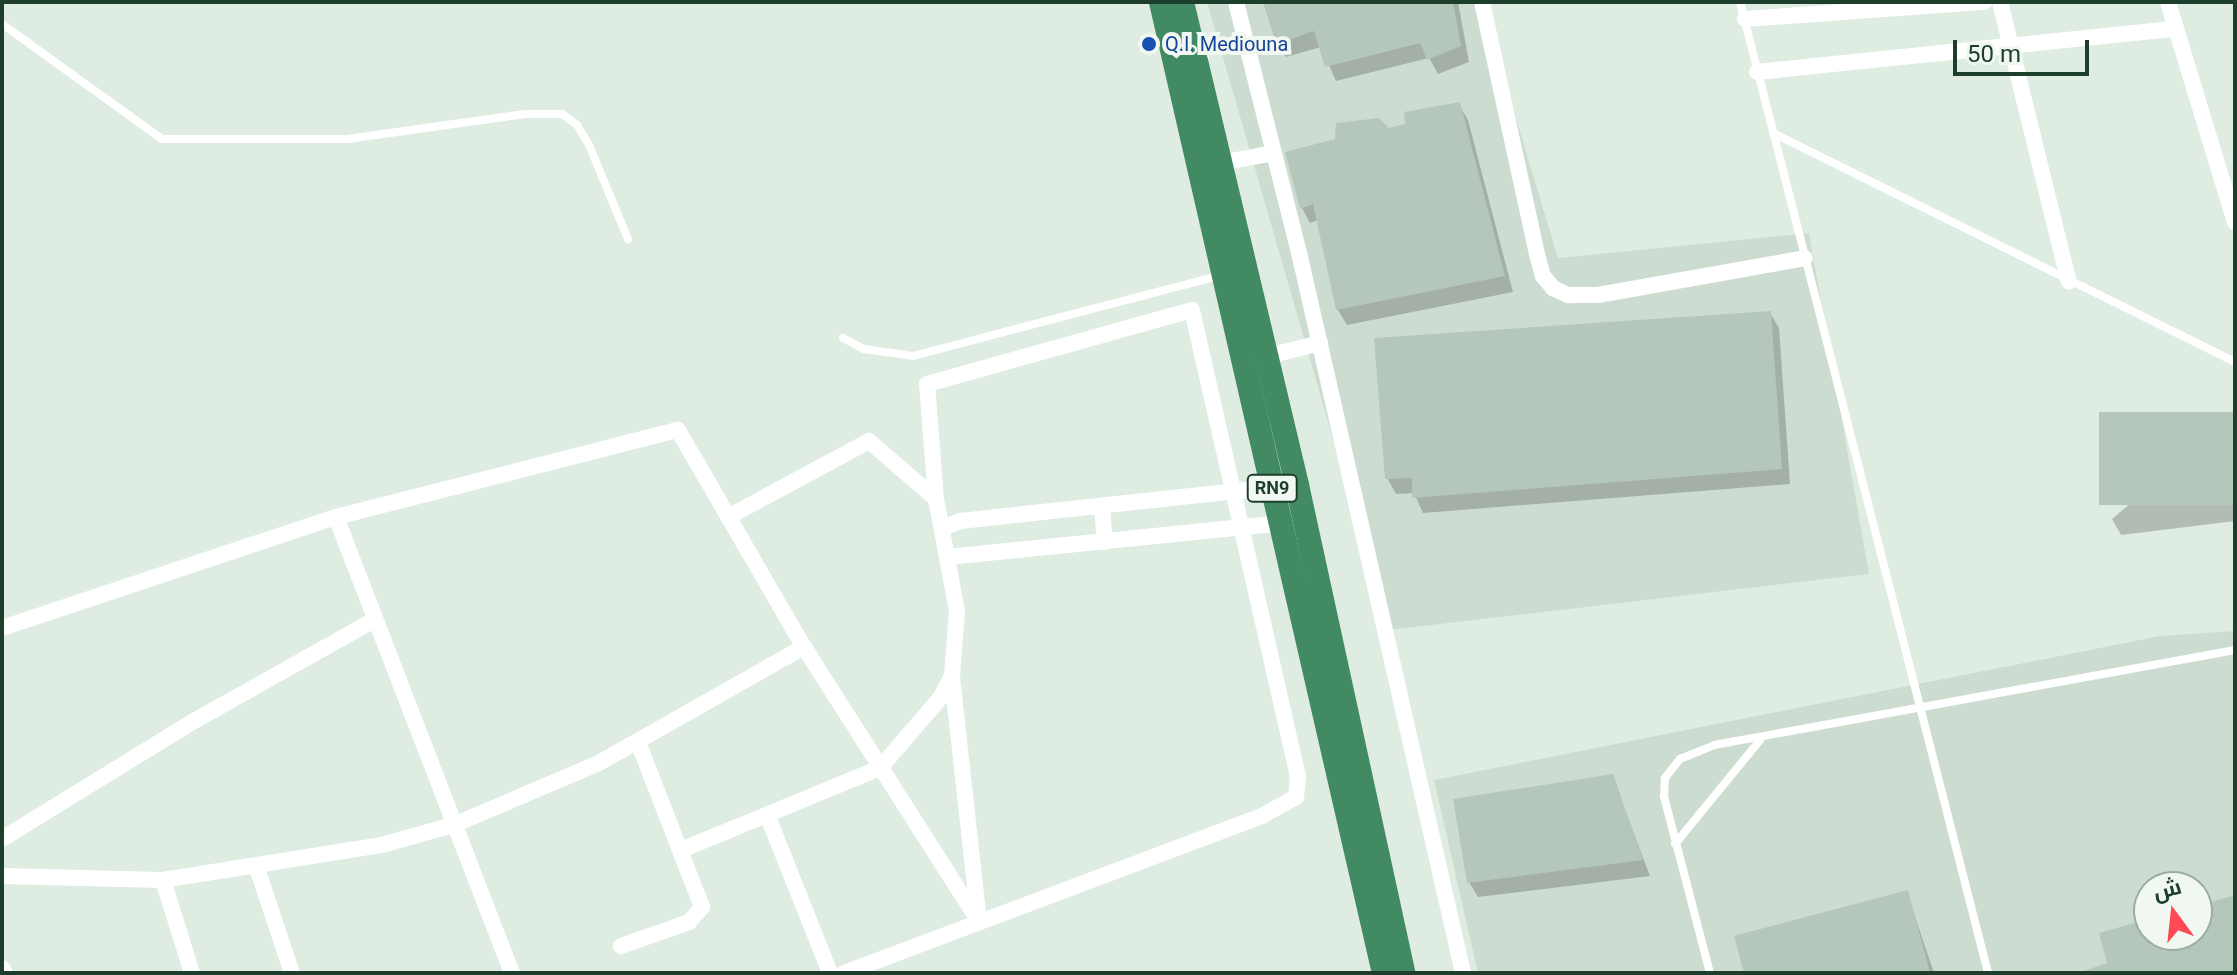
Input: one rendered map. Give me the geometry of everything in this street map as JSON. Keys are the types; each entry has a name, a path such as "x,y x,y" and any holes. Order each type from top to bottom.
{"highway":[{"name":"RN9","path":"1161,2 1384,973"},
{"name":"RN9","path":"1182,2 1264,357 1297,485 1403,973"}],"street":[{"path":"1236,2 1320,343 1463,973"},
{"path":"1482,2 1537,254 1543,276 1553,288 1568,295 1598,295 1805,258"},
{"path":"1745,19 1984,2"},
{"path":"2000,2 2069,282"},
{"path":"2168,2 2235,222"},
{"path":"1757,72 2175,29"},
{"path":"1220,163 1274,153"},
{"path":"844,973 1262,816 1296,797 1298,775 1192,310 927,384 936,499 957,621 952,675 979,922"},
{"path":"1264,357 1320,343"},
{"path":"2,628 336,517 678,430 804,647 979,922"},
{"path":"728,517 869,441 936,499"},
{"path":"942,529 960,521 1233,494 1272,487"},
{"path":"1102,508 1105,542"},
{"path":"336,517 512,973"},
{"path":"948,557 1280,523"},
{"path":"2,839 194,721 374,620"},
{"path":"2,876 163,880 257,868 382,845 456,824 541,791 638,742 804,647"},
{"path":"681,850 768,817 880,768 930,716 952,675"},
{"path":"621,946 700,913 702,901 638,742"},
{"path":"768,817 830,973"},
{"path":"257,868 292,973"},
{"path":"163,880 192,973"},
{"path":"2,968 5,973"}],"lane":[{"path":"1740,2 1988,973"},
{"path":"2,24 162,139 347,139 477,119 562,114 589,145 628,239"},
{"path":"1773,133 2235,362"},
{"path":"843,338 864,349 913,356 1222,275"},
{"path":"1710,973 1664,796 1668,771 1698,749 2235,650"},
{"path":"1675,844 1760,739"}],"shaded area":[{"path":"1207,2 1481,2 1558,258 1809,233 1869,574 1388,630"},
{"path":"2235,631 2235,973 1478,973 1434,780 2160,636"}],"building":[{"path":"1263,2 1453,2 1461,46 1427,60 1420,43 1325,67 1314,31 1276,43"},
{"path":"1460,102 1505,276 1336,310 1313,204 1300,209 1285,152 1335,139 1336,123 1379,118 1389,128 1405,124 1404,112"},
{"path":"1771,311 1782,469 1412,498 1412,478 1385,479 1374,338"},
{"path":"2099,412 2235,412 2235,505 2099,505"},
{"path":"1613,774 1643,860 1467,883 1453,799"},
{"path":"1908,890 1930,973 1744,973 1734,936"},
{"path":"2235,895 2235,973 2078,973 2107,963 2099,933 2133,923 2133,951 2213,951 2213,901"}],"place":[{"name":"Q.I. Mediouna","path":"1149,44"}]}
